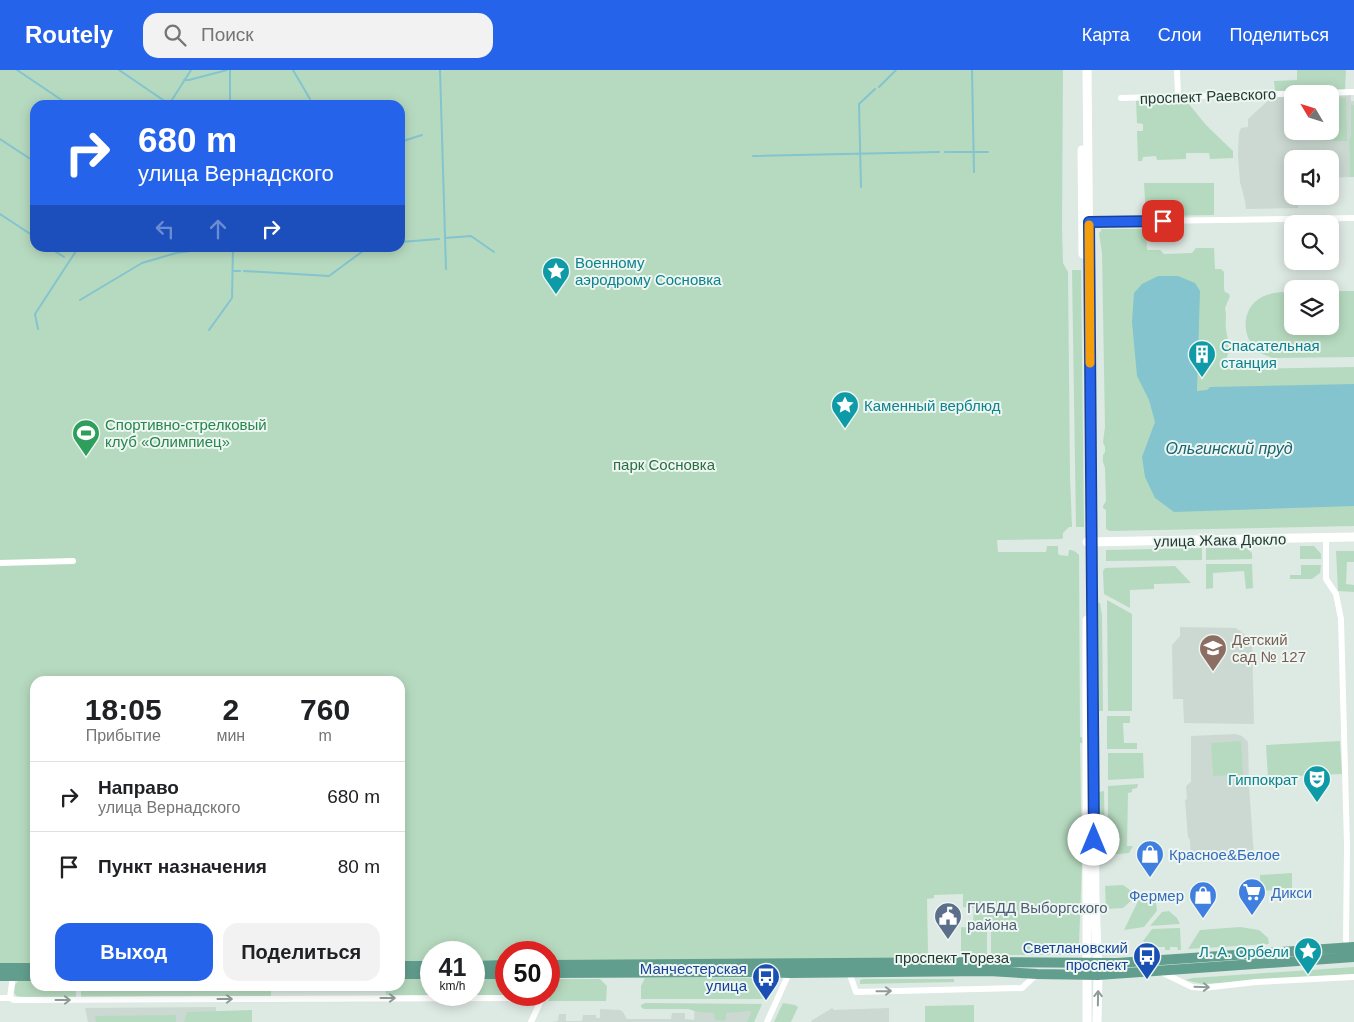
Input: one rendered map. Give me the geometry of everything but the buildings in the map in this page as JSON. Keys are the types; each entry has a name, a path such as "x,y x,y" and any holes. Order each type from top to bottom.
{"main road":[{"path":"1081,70 1086,222"},
{"path":"1087,70 1086,222 1089,542 1095,900 1098,963 1097,1022"},
{"name":"улица Жака Дюкло","path":"1089,542 1354,538"},
{"path":"1087,1022 1089,542"},
{"name":"проспект Тореза","path":"560,971 1118,963 1346,945"},
{"name":"проспект Тореза","path":"789,969 849,972 990,970 1037,974 1098,975 1354,956"},
{"path":"405,966 420,966"},
{"path":"0,968 30,975"},
{"path":"0,976 30,969"},
{"path":"405,974 420,974"}],"street":[{"path":"1177,70 1178,96"},
{"name":"проспект Раевского","path":"1121,98 1354,92"},
{"path":"1086,222 1354,218"},
{"path":"1326,538 1326,579 1336,594 1341,618 1346,845 1346,945"},
{"path":"0,563 73,561"},
{"path":"1346,945 1354,934"},
{"path":"767,1022 789,969"},
{"path":"1157,971 1192,987 1203,988 1256,982 1354,977"},
{"path":"12,999 13,972"},
{"path":"849,972 856,992 1022,988 1037,974"},
{"path":"0,998 495,996"},
{"path":"531,1022 538,1006"}],"shaded area":[{"path":"1351,95 1351,101 1354,101 1354,105 1351,105 1351,135 1349,139 1350,177 1339,178 1339,150 1284,150 1284,205 1298,205 1298,208 1246,209 1240,182 1238,155 1239,133 1241,128 1248,127 1248,119 1272,97 1284,96 1284,140 1339,140 1339,96"},
{"name":"Детский сад № 127","path":"1180,627 1236,628 1252,640 1254,724 1184,723 1183,699 1173,699 1172,645 1180,636"},
{"path":"1235,734 1242,736 1248,742 1254,856 1191,861 1185,800 1187,799 1186,786 1191,782 1191,736"},
{"path":"695,1004 762,1004 754,1022 552,1022 558,1021 559,1014 566,1014 566,1021 582,1021 583,1015 596,1015 596,1018 600,1018 600,1009 620,1010 627,1019 671,1019 672,1013 685,1013 685,1019 694,1020"},
{"path":"216,1007 216,1022 88,1022 85,1008"},
{"path":"832,1008 834,1010 889,1008 889,1022 811,1021"}],"green space":[{"name":"парк Сосновка","path":"0,70 1063,70 1062,229 1063,263 1068,272 1072,527 1069,527 1063,533 1063,538 1061,539 997,540 998,552 1046,552 1047,546 1058,546 1059,555 1068,556 1069,550 1072,550 1079,555 1080,737 1082,737 1083,743 1080,743 1082,866 1079,944 1073,947 1071,955 994,955 991,957 991,925 973,923 974,908 963,907 963,894 934,895 934,898 927,899 928,954 923,959 560,961 560,941 495,941 495,961 485,962 485,941 420,941 420,962 405,962 405,676 30,676 30,964 0,964"},
{"path":"1297,70 1346,70 1345,90 1339,90 1339,85 1284,85 1284,92 1275,92 1274,81 1297,80"},
{"path":"1184,98 1206,125 1233,151 1233,158 1210,159 1209,153 1186,153 1186,159 1157,160 1156,156 1143,157 1142,161 1138,161 1137,131 1143,131 1143,124 1137,123 1136,100"},
{"path":"1339,98 1346,98 1347,141 1324,141 1339,140"},
{"path":"1351,105 1354,105 1354,177 1350,177 1349,139 1351,135"},
{"path":"1144,183 1214,183 1214,215 1146,216"},
{"path":"1101,229 1146,229 1147,250 1160,250 1164,254 1192,253 1196,248 1214,248 1215,269 1221,269 1224,272 1224,289 1230,296 1225,308 1229,347 1226,359 1238,369 1354,367 1354,526 1110,531 1106,529 1106,510 1103,508 1106,501 1105,468 1103,462 1105,427 1102,253 1099,233"},
{"path":"1072,270 1081,270 1084,527 1076,527"},
{"path":"1339,291 1354,291 1354,357 1273,358 1255,349 1246,331 1248,311 1262,297 1284,292 1284,335 1339,335"},
{"path":"1300,546 1314,546 1321,554 1321,559 1300,559"},
{"path":"1202,548 1202,560 1106,561 1106,550"},
{"path":"1206,548 1246,548 1252,553 1252,559 1206,560"},
{"path":"1336,551 1354,551 1354,562 1347,562 1346,584 1354,585 1354,592 1338,591"},
{"path":"1206,564 1252,564 1253,588 1246,589 1244,571 1213,573 1213,588 1206,589"},
{"path":"1301,565 1321,565 1320,573 1312,579 1290,579 1290,575 1301,575"},
{"path":"1175,566 1191,583 1154,584 1154,589 1130,590 1130,608 1104,594 1103,571 1105,568"},
{"path":"1107,600 1132,614 1132,711 1108,711"},
{"path":"1098,603 1100,603 1102,615 1103,711 1099,711"},
{"path":"1107,716 1130,716 1130,723 1123,723 1124,743 1137,743 1137,749 1107,749"},
{"path":"1241,741 1243,775 1213,776 1211,743"},
{"path":"1340,741 1342,774 1268,777 1266,745"},
{"path":"1108,753 1143,753 1144,778 1108,780"},
{"path":"1138,784 1137,788 1132,789 1132,792 1128,793 1127,846 1133,846 1129,853 1108,855 1108,786"},
{"path":"1104,791 1105,851 1100,852 1099,792"},
{"path":"1292,873 1292,889 1260,891 1260,875"},
{"path":"1123,885 1137,895 1123,908 1106,909 1105,886"},
{"path":"1140,897 1156,903 1157,910 1144,927 1124,930"},
{"path":"1169,911 1177,918 1180,924 1150,926 1162,912"},
{"path":"961,927 987,931 987,955 961,955"},
{"path":"1240,927 1259,930 1268,938 1269,944 1188,949 1200,930"},
{"path":"1180,928 1181,950 1178,950 1177,947 1170,947 1170,950 1165,950 1165,947 1158,947 1158,950 1143,941 1152,929"},
{"path":"1354,967 1354,974 1203,984 1185,980 1193,978"},
{"path":"645,978 760,978 763,999 641,999 641,986"},
{"path":"405,979 420,979 420,995 387,995 386,991 405,991"},
{"path":"485,979 495,979 495,995 485,995"},
{"path":"560,979 600,979 607,986 606,1001 560,1001"},
{"path":"954,979 954,982 860,984 860,980"},
{"path":"18,981 30,981 30,991 76,991 76,997 17,996 14,993 15,985"},
{"path":"81,991 271,991 271,996 81,997"},
{"path":"645,1003 762,1004 754,1022 747,1022 750,1011 726,1013 724,1021 715,1020 714,1013 688,1009 644,1009 641,1005"},
{"path":"783,1003 798,1007 791,1022 774,1022"},
{"path":"974,1005 974,1022 925,1022 925,1006"},
{"path":"252,1010 252,1022 184,1022 187,1012"},
{"path":"176,1015 176,1022 96,1022 95,1016"}],"water":[{"name":"Ольгинский пруд","path":"1158,276 1178,276 1195,283 1200,291 1197,391 1207,390 1210,387 1354,384 1354,506 1174,512 1155,498 1145,477 1142,457 1155,422 1149,400 1137,376 1132,322 1134,293 1142,284"}],"waterway":[{"path":"17,70 62,100"},
{"path":"119,70 163,100"},
{"path":"172,100 191,70"},
{"path":"184,80 227,70"},
{"path":"230,70 230,100"},
{"path":"293,70 310,99"},
{"path":"440,70 446,269"},
{"path":"879,87 896,70"},
{"path":"972,70 974,172"},
{"path":"861,187 859,104 875,89"},
{"path":"405,140 422,135"},
{"path":"0,139 30,159"},
{"path":"753,156 939,152"},
{"path":"945,152 988,152"},
{"path":"0,214 30,234"},
{"path":"445,238 471,236 494,252"},
{"path":"405,242 439,239"},
{"path":"56,252 64,257"},
{"path":"38,329 35,314 75,252"},
{"path":"80,300 142,263 183,252"},
{"path":"209,330 232,298 233,252"},
{"path":"244,271 329,276 362,252"},
{"path":"233,271 240,271"}],"slow traffic":[{"path":"1089,225 1090,363"}],"place":[{"name":"Военному аэродрому Сосновка","path":"556,295"},
{"name":"Спасательная станция","path":"1202,378"},
{"name":"Каменный верблюд","path":"845,429"},
{"name":"Спортивно-стрелковый клуб «Олимпиец»","path":"86,457"},
{"name":"Детский сад № 127","path":"1213,672"},
{"name":"Гиппократ","path":"1317,803"},
{"name":"Красное&Белое","path":"1150,878"},
{"name":"Дикси","path":"1252,916"},
{"name":"Фермер","path":"1203,919"},
{"name":"ГИБДД Выборгского района","path":"948,940"},
{"name":"Л. А. Орбели","path":"1308,975"},
{"name":"Светлановский проспект","path":"1147,980"},
{"name":"Манчестерская улица","path":"766,1001"}],"route":[{"path":"1094,840 1089,222 1163,221"}]}
